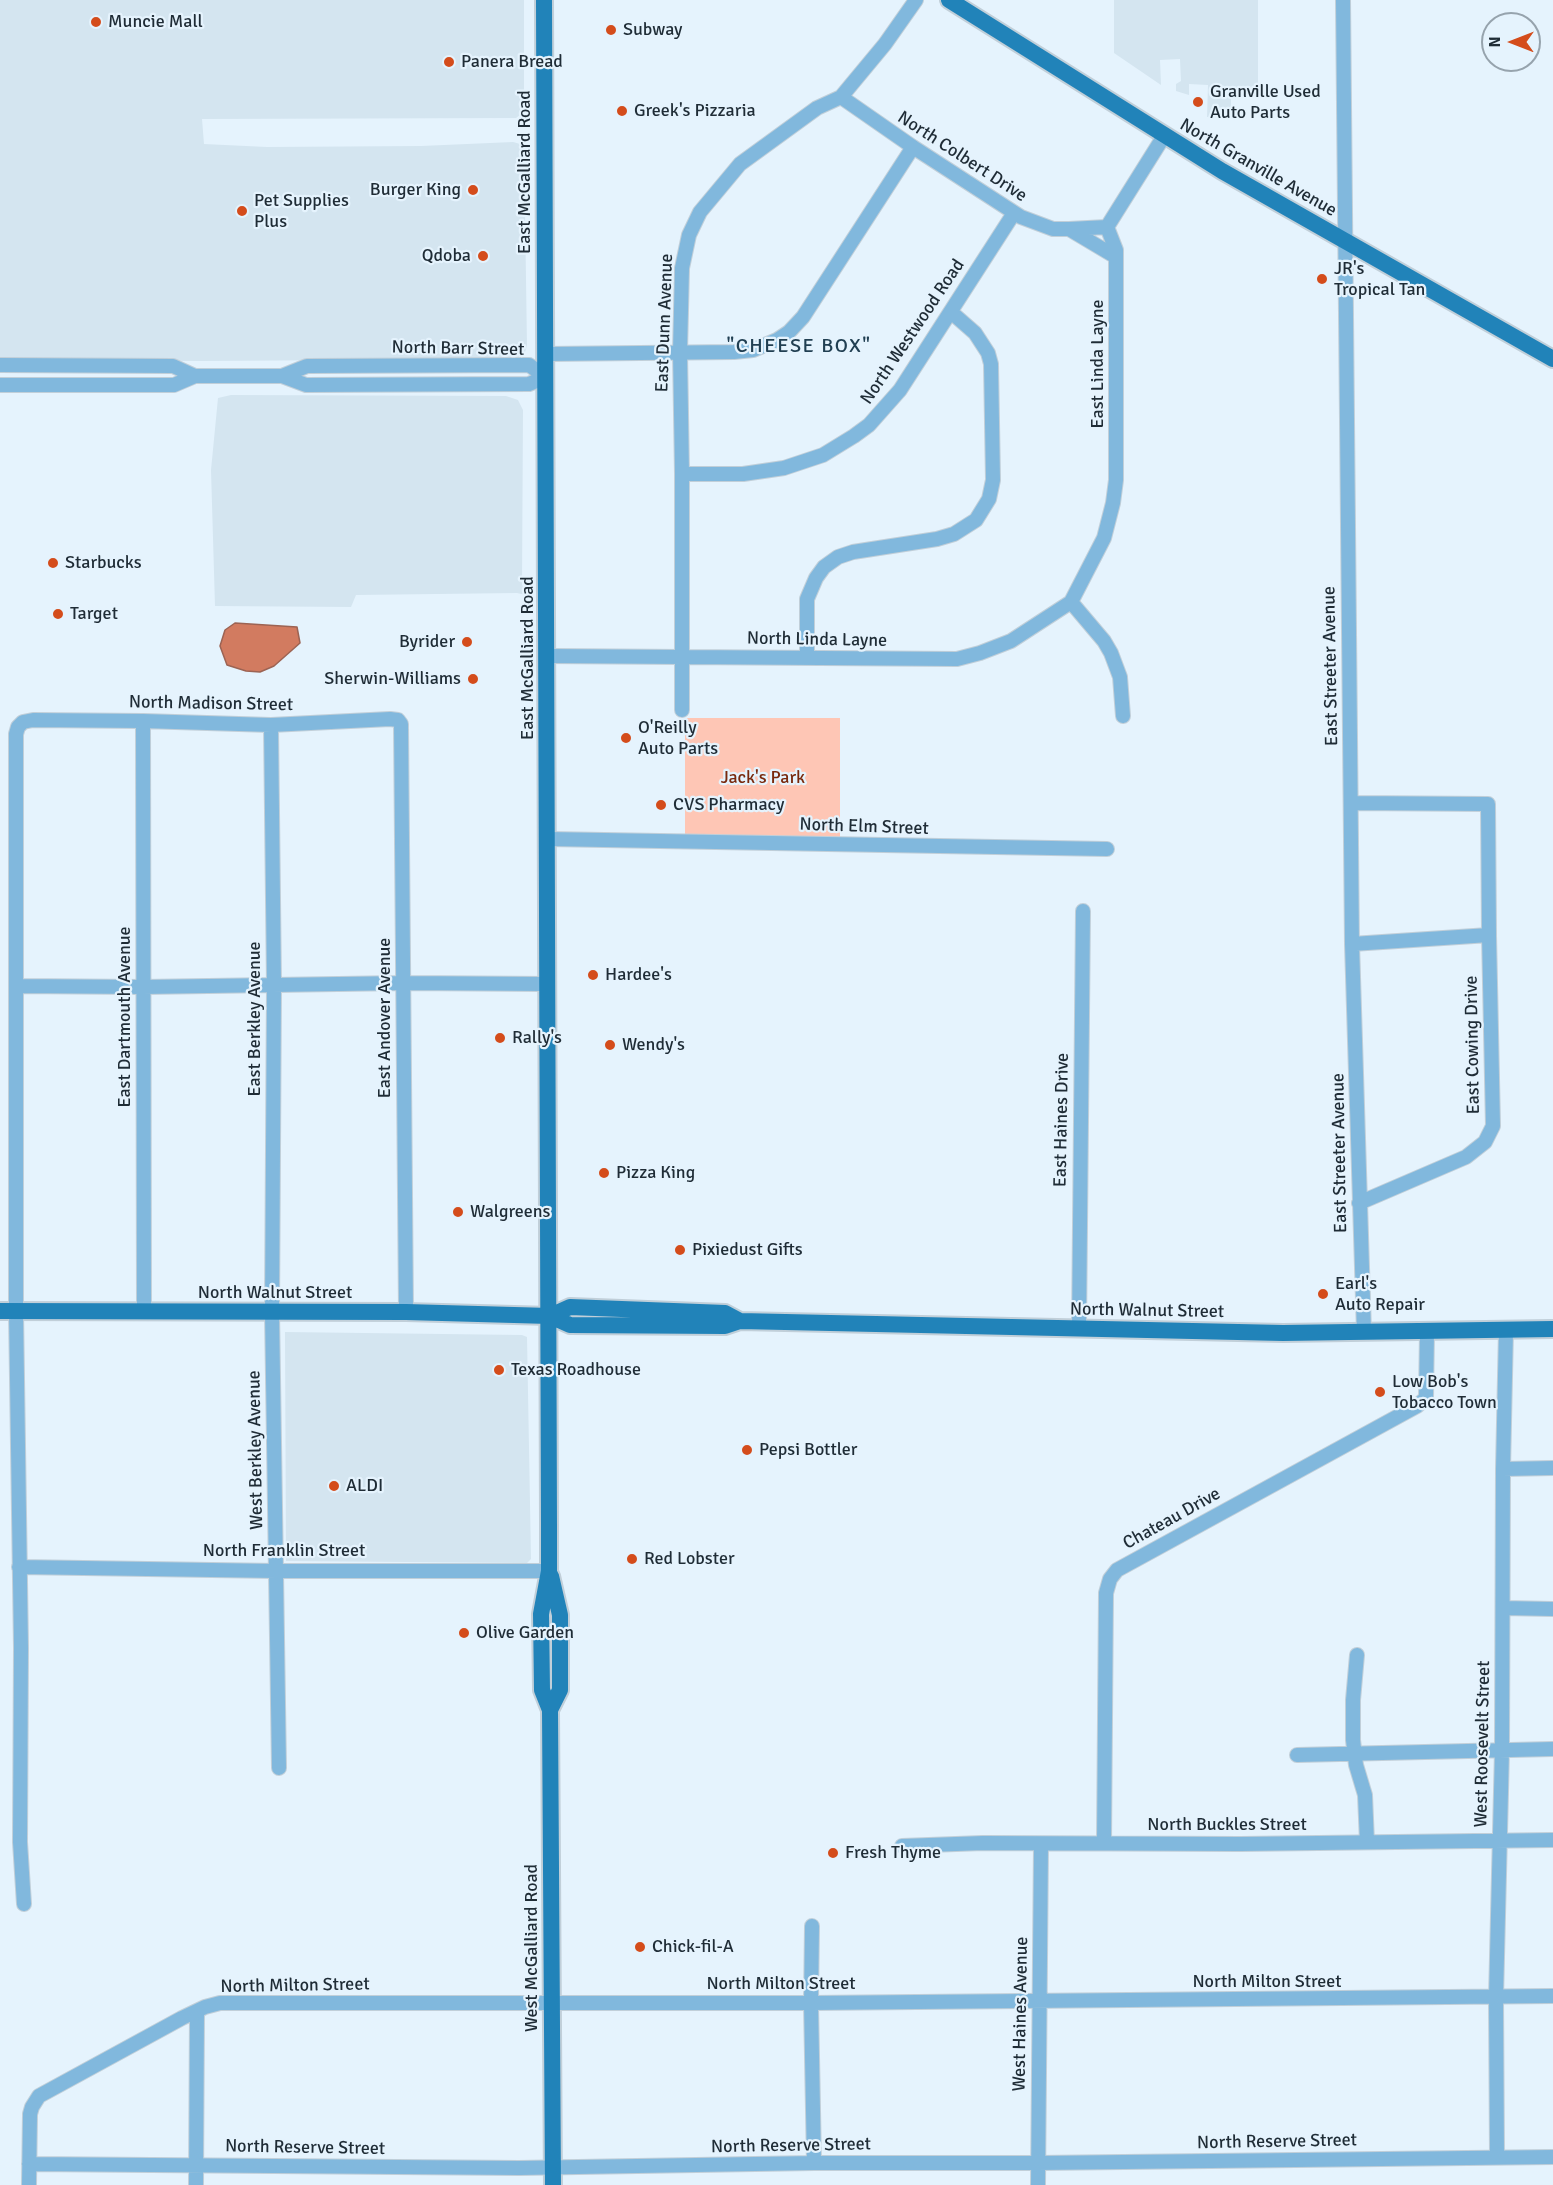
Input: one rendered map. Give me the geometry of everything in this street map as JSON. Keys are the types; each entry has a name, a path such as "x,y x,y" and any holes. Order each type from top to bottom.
{"main road":[{"name":"East McGalliard Road","path":"544,0 550,1316"},
{"name":"North Granville Avenue","path":"949,0 1164,136 1553,359"},
{"name":"North Walnut Street","path":"8,1311 406,1312 550,1316 570,1307 725,1313 740,1321 1079,1329 1283,1333 1553,1329"},
{"name":"West McGalliard Road","path":"550,1316 549,1571 560,1615 560,1690 550,1710 553,2185"}],"street":[{"name":"East Dunn Avenue","path":"682,710 680,352 682,268 689,235 700,212 726,178 755,152 817,108 841,97 885,44 916,0"},
{"name":"East Streeter Avenue","path":"1343,0 1352,944 1364,1332"},
{"name":"North Colbert Drive","path":"841,97 913,147 1029,221 1059,230 1107,227"},
{"path":"1107,227 1164,136"},
{"name":"North Barr Street","path":"546,354 734,352 753,350 771,343 789,332 803,316 913,147"},
{"name":"North Westwood Road","path":"682,474 743,474 784,468 823,455 869,425 893,399 1014,213"},
{"name":"East Linda Layne","path":"1071,602 1104,538 1114,491 1116,257 1115,243 1107,227"},
{"name":"North Colbert Drive","path":"1069,229 1116,257"},
{"path":"807,657 807,599 816,578 824,567 838,557 853,552 954,534 976,520 989,499 993,480 991,364 988,353 975,333 951,312"},
{"name":"North Barr Street","path":"0,364 173,366 195,376"},
{"name":"North Barr Street","path":"282,376 306,366 529,365 546,377"},
{"name":"North Barr Street","path":"0,385 174,385 195,376 282,376 306,385 529,384 546,377"},
{"path":"1071,602 1104,640 1111,653 1120,677 1123,716"},
{"name":"North Linda Layne","path":"547,656 957,659 1011,641 1071,602"},
{"name":"North Madison Street","path":"16,986 16,734 20,725 33,720 271,725 390,719 401,723"},
{"name":"East Dartmouth Avenue","path":"143,721 144,1312"},
{"name":"East Andover Avenue","path":"401,723 406,1312"},
{"name":"East Berkley Avenue","path":"271,725 274,986 272,1312"},
{"name":"East Cowing Drive","path":"1351,803 1488,804 1493,1118 1491,1131 1485,1142 1466,1157 1359,1203"},
{"name":"North Elm Street","path":"548,839 1107,849"},
{"name":"East Haines Drive","path":"1079,1329 1083,911"},
{"path":"1352,944 1489,935"},
{"path":"24,1905 20,1842 19,1567 8,1311 16,986 548,984"},
{"name":"West Berkley Avenue","path":"272,1312 279,1768"},
{"name":"West Roosevelt Street","path":"1497,2157 1496,1998 1502,1750 1506,1330"},
{"name":"Chateau Drive","path":"1104,1843 1106,1593 1110,1580 1117,1570 1417,1406 1426,1398 1426,1331"},
{"path":"1503,1469 1553,1468"},
{"name":"North Franklin Street","path":"19,1567 549,1571"},
{"path":"1503,1608 1553,1609"},
{"path":"1357,1655 1353,1700 1354,1754 1365,1795 1367,1842"},
{"path":"1297,1755 1553,1749"},
{"name":"North Buckles Street","path":"902,1846 1553,1840"},
{"name":"West Haines Avenue","path":"1038,2185 1041,1844"},
{"path":"812,1926 814,2163"},
{"name":"North Milton Street","path":"29,2164 30,2114 35,2101 45,2091 197,2011 220,2003 1039,2002 1553,1996"},
{"path":"196,2185 197,2011"},
{"name":"North Reserve Street","path":"29,2164 553,2168 814,2163 1038,2163 1553,2157"},
{"path":"29,2164 29,2185"}],"shaded area":[{"name":"Muncie Mall","path":"0,0 524,0 524,112 516,118 202,119 204,144 267,147 421,146 513,142 524,145 527,346 524,355 513,359 0,360"},
{"path":"1114,0 1258,0 1258,91 1231,90 1231,118 1207,117 1208,85 1189,84 1189,95 1176,91 1176,84 1181,81 1180,59 1160,60 1161,85 1114,53"},
{"path":"231,395 506,396 518,400 523,410 522,584 526,595 517,593 356,595 351,607 215,606 211,470 218,398"},
{"path":"235,623 297,627 300,643 274,666 260,672 246,671 227,665 220,646 225,630"},
{"path":"285,1332 522,1335 527,1337 531,1559 527,1563 286,1561"}],"green space":[{"name":"Jack's Park","path":"685,718 840,718 840,837 685,837"}],"place":[{"name":"Muncie Mall","path":"96,22"},
{"name":"Subway","path":"611,30"},
{"name":"Panera Bread","path":"449,62"},
{"name":"Granville Used Auto Parts","path":"1198,102"},
{"name":"Greek's Pizzaria","path":"622,111"},
{"name":"Burger King","path":"473,190"},
{"name":"Pet Supplies Plus","path":"242,211"},
{"name":"Qdoba","path":"483,256"},
{"name":"JR's Tropical Tan","path":"1322,279"},
{"name":"Starbucks","path":"53,563"},
{"name":"Target","path":"58,614"},
{"name":"Byrider","path":"467,642"},
{"name":"Sherwin-Williams","path":"473,679"},
{"name":"O'Reilly Auto Parts","path":"626,738"},
{"name":"CVS Pharmacy","path":"661,805"},
{"name":"Hardee's","path":"593,975"},
{"name":"Rally's","path":"500,1038"},
{"name":"Wendy's","path":"610,1045"},
{"name":"Pizza King","path":"604,1173"},
{"name":"Walgreens","path":"458,1212"},
{"name":"Pixiedust Gifts","path":"680,1250"},
{"name":"Earl's Auto Repair","path":"1323,1294"},
{"name":"Texas Roadhouse","path":"499,1370"},
{"name":"Low Bob's Tobacco Town","path":"1380,1392"},
{"name":"Pepsi Bottler","path":"747,1450"},
{"name":"ALDI","path":"334,1486"},
{"name":"Red Lobster","path":"632,1559"},
{"name":"Olive Garden","path":"464,1633"},
{"name":"Fresh Thyme","path":"833,1853"},
{"name":"Chick-fil-A","path":"640,1947"}],"district":[{"name":"\"CHEESE BOX\"","path":"799,347"}]}
